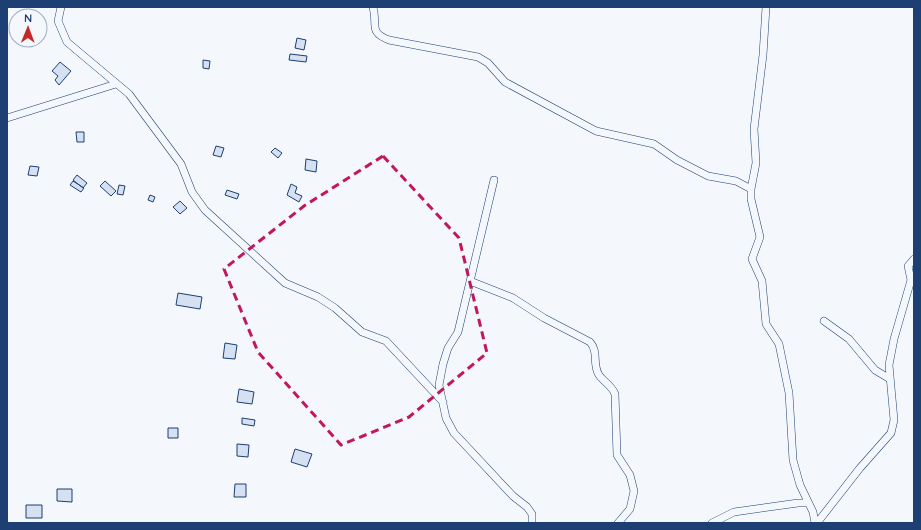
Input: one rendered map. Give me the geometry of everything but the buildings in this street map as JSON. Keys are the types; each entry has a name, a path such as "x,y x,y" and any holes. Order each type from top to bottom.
{"street":[{"path":"61,7 58,21 67,42 129,94 181,164 192,192 205,210 286,283 318,297 335,308 362,332 386,341 443,402"},
{"path":"372,7 376,30 380,37 478,57 488,63 505,82 596,131 654,144 677,160 708,176 736,181 751,189"},
{"path":"766,7 763,63 754,129 756,163 751,189 751,199 760,237 752,259 762,281 766,324 779,344 789,393 793,460 800,485 816,523 860,468 891,433 894,420 890,365 894,340 911,280 908,266 914,259"},
{"path":"7,118 116,84"},
{"path":"494,180 458,332 448,348 439,385 446,418 454,433 513,496 527,507 532,514 532,523"},
{"path":"470,281 513,298 544,318 590,342 594,346 598,374 613,389 615,394 617,455 630,475 634,491 630,509 618,523"},
{"path":"824,321 849,340 875,370 890,378"},
{"path":"712,523 734,512 798,503 808,503"}],"highlighted area":[{"path":"383,156 459,238 487,353 409,417 341,445 258,352 224,269 304,206"}]}
